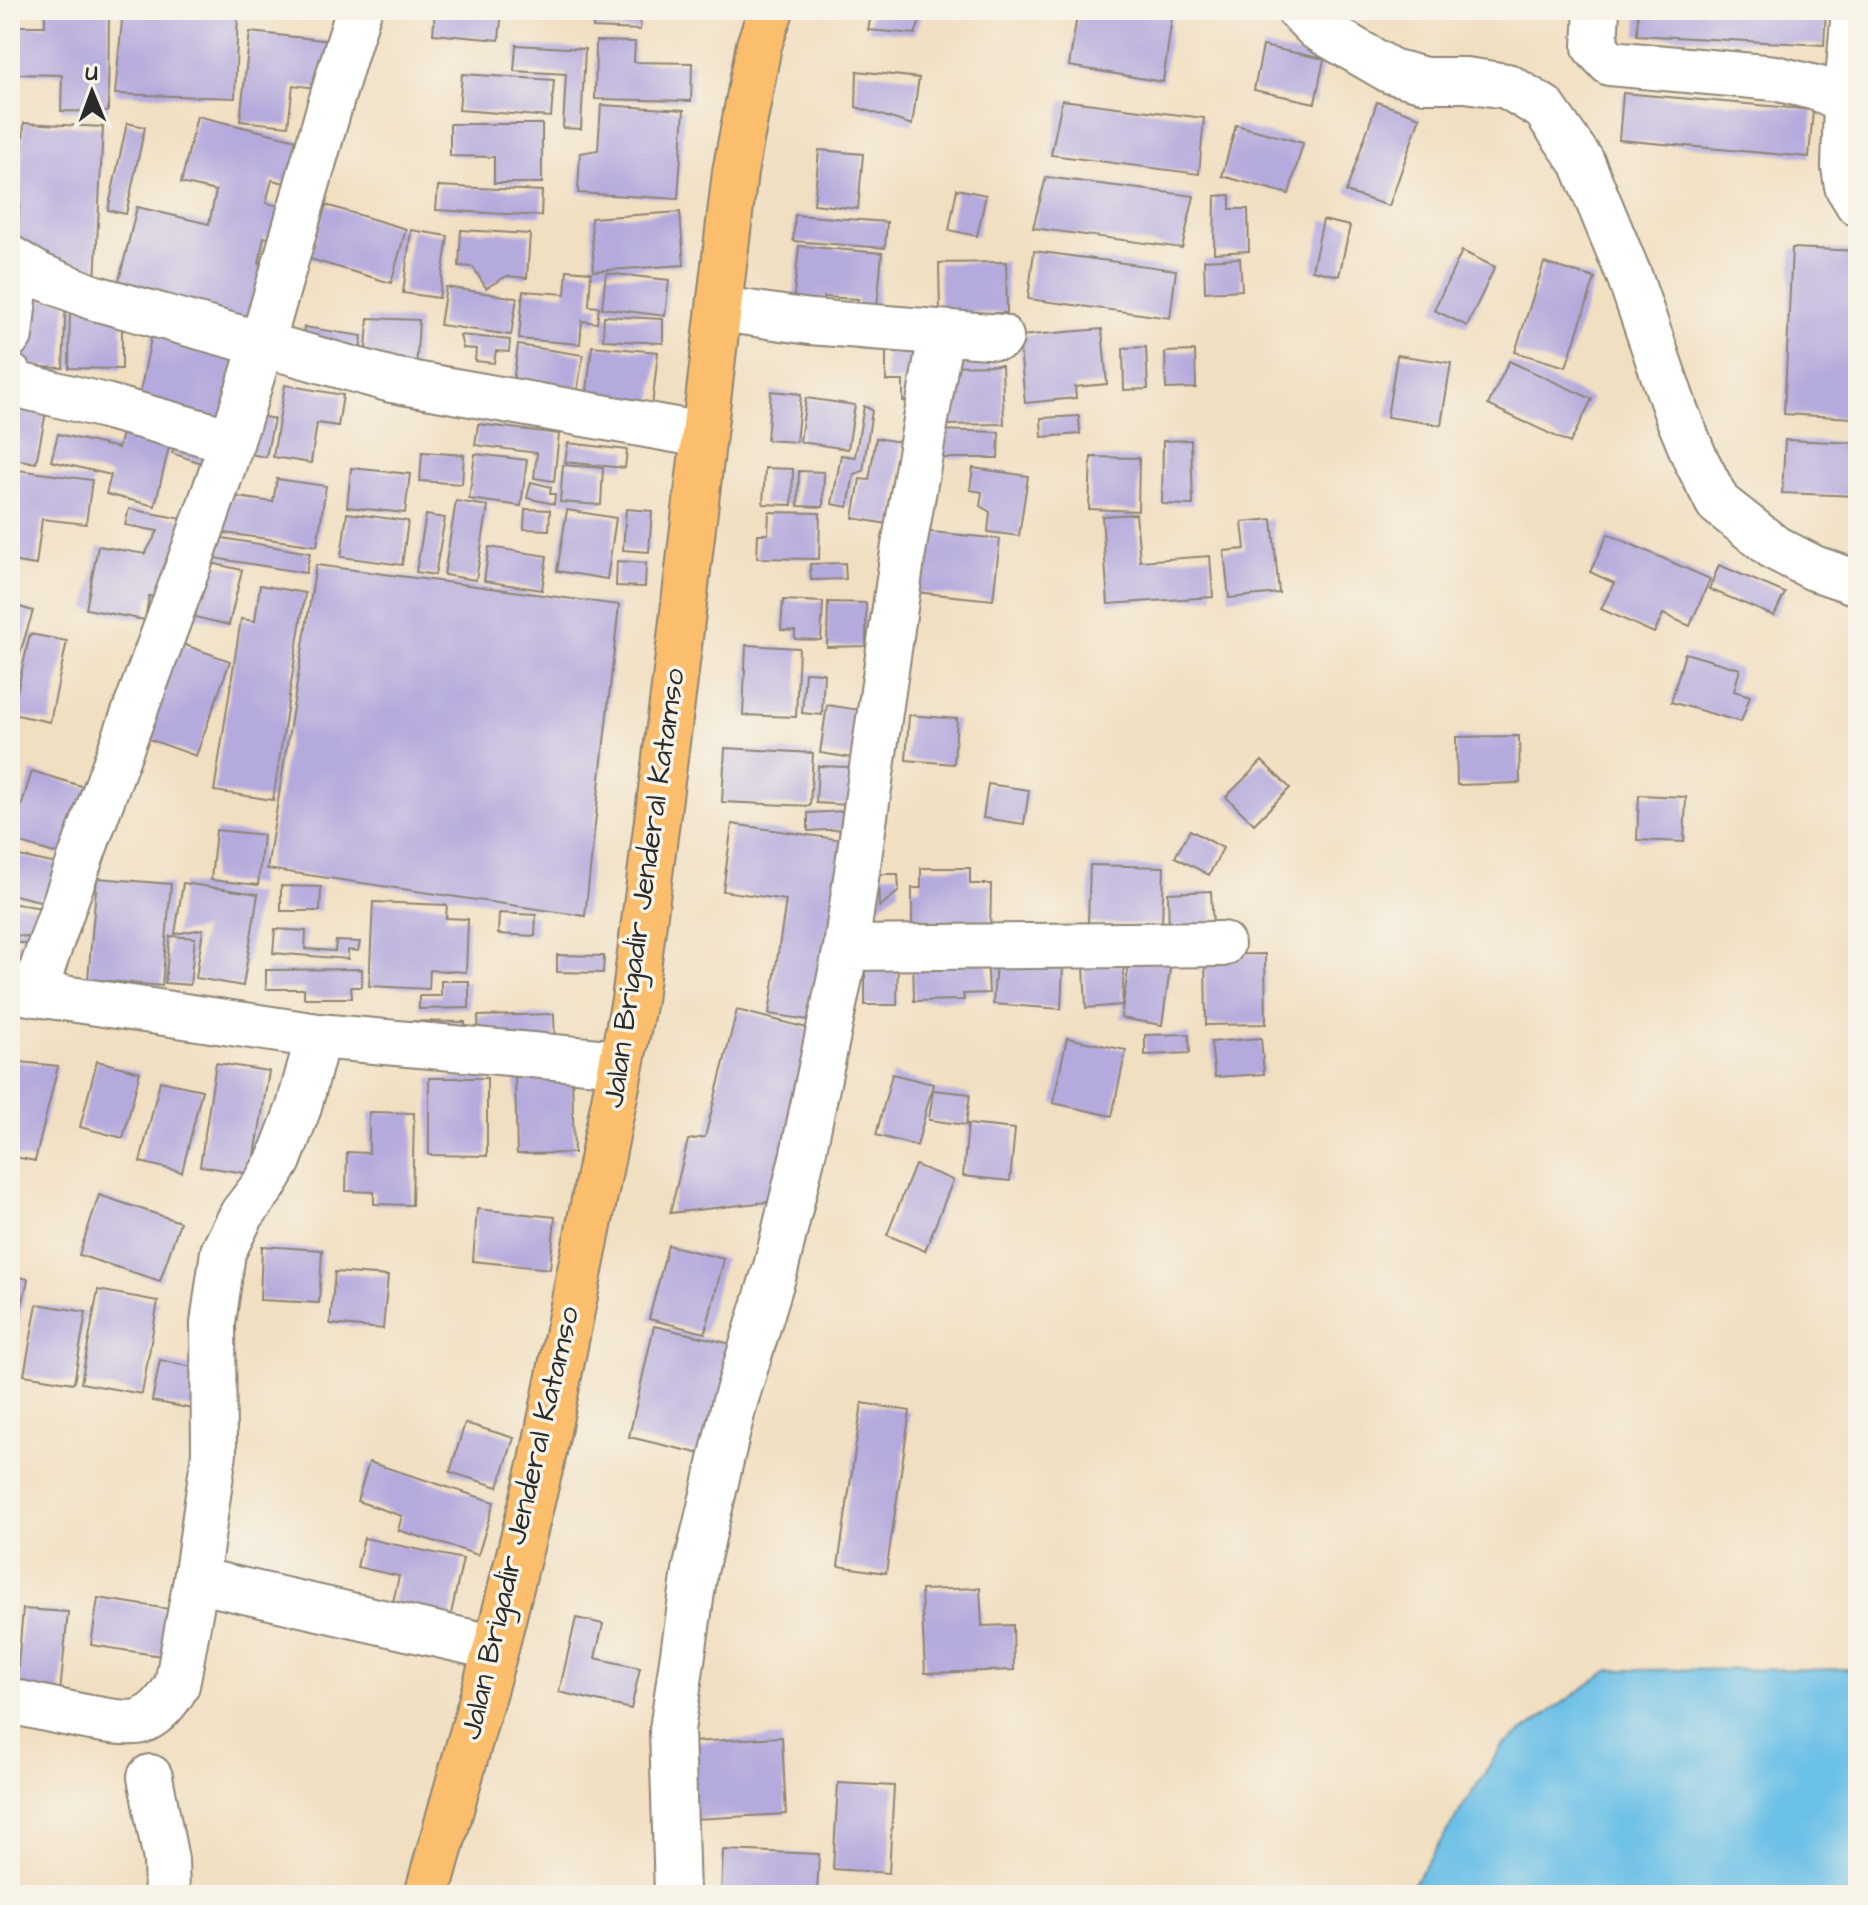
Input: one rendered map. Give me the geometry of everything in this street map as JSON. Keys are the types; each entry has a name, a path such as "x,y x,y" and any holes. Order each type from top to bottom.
{"main road":[{"name":"Jalan Brigadir Jenderal Katamso","path":"427,1895 496,1648 542,1461 634,1000 721,309 735,172 759,45 771,10"}],"street":[{"path":"359,10 232,441 119,760 64,901 22,992 318,1036 621,1063"},
{"path":"1299,10 1317,28 1391,71 1425,80 1466,80 1507,86 1544,108 1582,162 1630,278 1676,412 1718,503 1775,548 1814,568 1858,583"},
{"path":"1597,10 1595,47 1610,63 1775,78 1820,89 1852,104"},
{"path":"1854,10 1852,104 1844,167 1847,186 1858,204"},
{"path":"10,335 14,261 40,276 92,297 392,380 703,435"},
{"path":"721,309 810,322 1001,337"},
{"path":"677,1895 672,1730 695,1571 734,1405 776,1267 846,948 903,552 941,334"},
{"path":"10,376 22,386 232,441"},
{"path":"846,948 1222,944"},
{"path":"10,1701 118,1721 140,1721 170,1698 177,1685 214,1453 213,1323 223,1252 242,1214 279,1160 299,1107 318,1036"},
{"path":"196,1580 496,1648"},
{"path":"150,1777 166,1860 167,1895"}],"water":[{"path":"1858,1669 1858,1895 1406,1895 1502,1746 1609,1670"}],"building":[{"path":"45,10 109,10 108,112 61,111 62,75 14,74 14,26 45,26"},
{"path":"123,10 238,10 235,98 115,94"},
{"path":"435,10 502,10 499,40 433,34"},
{"path":"594,10 641,10 640,30 593,28"},
{"path":"872,10 924,10 915,34 868,30"},
{"path":"1078,10 1173,10 1163,82 1069,66"},
{"path":"1432,10 1486,10 1485,19 1431,14"},
{"path":"1638,10 1826,10 1824,45 1637,35"},
{"path":"250,32 331,41 324,89 293,85 288,126 240,121"},
{"path":"596,41 635,42 634,62 692,63 691,101 595,99"},
{"path":"516,45 585,49 581,129 563,128 566,74 514,71"},
{"path":"1263,46 1324,59 1315,103 1254,90"},
{"path":"857,71 919,78 912,125 856,107"},
{"path":"462,74 554,80 551,117 459,110"},
{"path":"1623,93 1813,110 1809,157 1619,140"},
{"path":"1062,100 1204,118 1199,174 1051,155"},
{"path":"1377,102 1420,117 1389,206 1346,192"},
{"path":"601,105 684,110 678,199 578,193 580,153 598,150"},
{"path":"197,116 309,143 298,186 272,180 266,203 289,208 282,241 264,237 259,264 271,266 256,327 116,293 137,207 209,224 216,191 181,183"},
{"path":"24,123 103,127 95,282 17,249"},
{"path":"127,123 145,127 126,214 108,210"},
{"path":"450,124 542,124 542,183 494,183 494,157 450,156"},
{"path":"1236,125 1303,143 1289,194 1222,176"},
{"path":"819,150 863,154 858,209 814,204"},
{"path":"1046,177 1194,196 1182,248 1033,228"},
{"path":"438,186 542,191 541,216 436,210"},
{"path":"957,189 986,195 977,236 949,230"},
{"path":"1230,195 1230,209 1248,209 1249,251 1214,253 1215,196"},
{"path":"326,205 406,229 391,283 310,259"},
{"path":"680,212 684,265 594,271 591,218"},
{"path":"795,215 887,222 885,248 793,241"},
{"path":"1323,220 1350,226 1339,276 1312,270"},
{"path":"411,230 448,236 439,298 403,293"},
{"path":"461,230 530,234 527,278 507,276 486,288 473,267 459,266"},
{"path":"799,246 882,253 877,307 857,309 858,299 824,297 823,308 793,305"},
{"path":"1792,248 1858,251 1853,418 1784,414"},
{"path":"1034,251 1176,270 1170,318 1028,299"},
{"path":"1462,251 1495,267 1467,326 1434,310"},
{"path":"1240,258 1242,290 1205,292 1204,260"},
{"path":"1006,262 1007,313 940,313 939,263"},
{"path":"1544,263 1595,278 1566,367 1515,352"},
{"path":"567,270 591,272 589,306 599,307 597,323 582,321 580,344 519,339 523,291 565,294"},
{"path":"606,273 669,280 665,316 602,308"},
{"path":"446,287 517,298 511,335 440,325"},
{"path":"18,298 66,300 63,368 15,366"},
{"path":"70,306 122,310 122,369 69,368"},
{"path":"604,316 663,319 663,343 603,340"},
{"path":"368,318 419,320 416,372 365,369"},
{"path":"304,327 362,336 359,359 301,350"},
{"path":"153,329 242,347 227,420 138,402"},
{"path":"1102,329 1107,384 1075,387 1076,398 1025,403 1019,336"},
{"path":"460,335 510,340 509,352 496,351 494,363 475,361 476,349 463,348"},
{"path":"857,341 926,342 925,401 903,401 903,381 886,381 886,350 857,349"},
{"path":"518,345 583,355 576,400 512,390"},
{"path":"592,346 658,352 651,416 585,409"},
{"path":"1146,347 1148,389 1124,390 1123,348"},
{"path":"1195,351 1196,388 1166,389 1165,352"},
{"path":"1397,355 1451,363 1441,425 1387,417"},
{"path":"1509,361 1592,399 1570,443 1488,405"},
{"path":"1002,365 1004,424 942,425 940,366"},
{"path":"285,385 343,395 338,426 317,423 311,463 273,457"},
{"path":"771,391 801,394 796,442 767,440"},
{"path":"10,395 48,402 36,463 10,458"},
{"path":"806,398 855,405 848,449 800,442"},
{"path":"864,406 872,410 863,471 854,474 848,507 832,504 841,455 855,457"},
{"path":"251,414 274,419 266,457 243,453"},
{"path":"127,415 174,426 155,506 106,494 111,475 51,461 58,434 118,448"},
{"path":"1079,416 1080,434 1042,437 1041,418"},
{"path":"478,424 559,434 554,481 534,478 537,453 475,445"},
{"path":"937,430 999,432 998,458 936,458"},
{"path":"179,433 222,448 215,468 172,453"},
{"path":"876,438 901,442 893,525 853,518 860,479 869,480"},
{"path":"1191,440 1193,505 1162,504 1163,441"},
{"path":"1785,440 1858,443 1858,496 1782,493"},
{"path":"568,443 627,450 625,468 565,462"},
{"path":"422,452 464,455 462,484 420,481"},
{"path":"475,454 527,460 521,506 469,499"},
{"path":"1091,457 1139,458 1138,511 1089,509"},
{"path":"563,465 603,468 601,505 560,502"},
{"path":"351,468 410,474 405,513 347,507"},
{"path":"765,468 793,469 792,505 763,504"},
{"path":"973,468 1028,476 1019,536 988,532 990,512 980,506 982,492 970,490"},
{"path":"10,469 92,480 86,524 42,519 36,565 10,561"},
{"path":"799,471 824,472 823,507 798,506"},
{"path":"277,479 326,486 317,546 211,531 216,494 273,502"},
{"path":"531,482 551,487 550,494 555,494 554,504 527,498"},
{"path":"456,501 488,506 476,580 444,575"},
{"path":"129,509 188,520 173,600 149,596 145,620 86,609 98,546 145,554 158,531 125,525"},
{"path":"525,509 550,510 549,530 524,529"},
{"path":"626,509 652,511 649,552 623,550"},
{"path":"567,510 616,518 607,579 557,571"},
{"path":"769,512 820,513 819,559 757,558 758,534 768,534"},
{"path":"347,513 408,521 402,565 341,557"},
{"path":"1136,514 1140,561 1210,556 1213,597 1108,604 1102,516"},
{"path":"426,515 445,518 435,575 416,572"},
{"path":"1272,519 1279,593 1229,598 1224,551 1245,549 1242,522"},
{"path":"912,530 1000,539 993,600 905,591"},
{"path":"1608,534 1710,579 1690,626 1663,614 1654,633 1601,609 1614,583 1590,572"},
{"path":"217,537 310,553 306,573 214,558"},
{"path":"489,547 547,556 542,590 484,581"},
{"path":"617,561 646,563 645,587 616,586"},
{"path":"207,562 242,570 229,625 195,617"},
{"path":"845,563 846,579 811,580 810,564"},
{"path":"316,565 619,605 585,916 267,869"},
{"path":"1719,565 1785,593 1774,616 1709,589"},
{"path":"260,585 305,593 273,800 214,791 241,619 255,621"},
{"path":"783,600 823,602 821,640 795,639 795,631 781,630"},
{"path":"828,602 866,603 866,646 827,647"},
{"path":"10,604 33,611 11,682 10,682"},
{"path":"30,634 67,641 50,722 12,714"},
{"path":"174,641 230,661 196,756 140,736"},
{"path":"746,645 799,648 796,717 743,715"},
{"path":"1685,653 1740,669 1734,691 1750,696 1741,722 1671,702"},
{"path":"805,672 824,673 822,715 802,713"},
{"path":"827,705 860,710 853,758 820,753"},
{"path":"909,715 957,719 954,764 906,760"},
{"path":"1519,736 1520,783 1457,785 1456,737"},
{"path":"725,748 813,753 810,806 722,802"},
{"path":"1262,761 1290,788 1254,824 1226,797"},
{"path":"818,766 850,767 848,805 816,803"},
{"path":"32,771 91,789 71,858 11,840"},
{"path":"988,784 1029,790 1024,824 983,818"},
{"path":"1639,795 1686,797 1684,842 1637,840"},
{"path":"846,811 847,829 808,831 808,813"},
{"path":"732,824 850,841 822,1022 769,1014 786,900 723,891"},
{"path":"216,830 263,835 258,885 211,880"},
{"path":"1190,830 1223,848 1209,875 1175,857"},
{"path":"10,854 66,866 57,905 10,894"},
{"path":"1090,865 1164,867 1162,925 1088,923"},
{"path":"921,868 970,868 970,884 991,884 990,940 912,939 912,888 921,888"},
{"path":"878,874 898,874 899,891 879,907"},
{"path":"97,878 171,884 162,986 88,979"},
{"path":"183,883 258,894 243,986 196,978 203,929 175,934"},
{"path":"281,886 321,887 320,911 281,911"},
{"path":"1211,891 1213,927 1169,930 1168,893"},
{"path":"373,902 447,905 446,918 468,919 466,972 430,970 429,989 369,986"},
{"path":"10,903 49,909 45,940 10,934"},
{"path":"499,913 536,915 535,936 498,934"},
{"path":"275,929 306,931 305,949 335,951 336,941 360,942 358,951 348,950 348,959 273,953"},
{"path":"170,936 195,938 190,985 165,983"},
{"path":"10,941 39,946 33,981 10,977"},
{"path":"1265,954 1266,1024 1206,1025 1205,955"},
{"path":"557,955 604,956 603,973 557,972"},
{"path":"987,955 989,993 963,994 964,1000 914,1001 913,957"},
{"path":"1130,957 1171,962 1162,1025 1121,1018"},
{"path":"865,959 898,959 897,1005 865,1005"},
{"path":"996,962 1063,966 1061,1009 993,1004"},
{"path":"1124,965 1122,1005 1086,1008 1084,966"},
{"path":"362,969 362,987 351,987 352,998 304,998 304,989 266,989 266,970"},
{"path":"441,981 469,981 469,1008 419,1009 419,996 441,996"},
{"path":"737,1010 819,1031 776,1201 670,1213 688,1140 705,1137"},
{"path":"554,1014 555,1047 479,1049 478,1016"},
{"path":"398,1021 465,1022 465,1038 398,1029"},
{"path":"1189,1034 1190,1053 1145,1055 1145,1035"},
{"path":"1067,1038 1126,1050 1112,1116 1053,1103"},
{"path":"1261,1038 1264,1074 1215,1077 1211,1042"},
{"path":"10,1061 58,1066 35,1161 10,1156"},
{"path":"97,1061 140,1072 123,1138 80,1127"},
{"path":"216,1063 269,1071 252,1174 200,1166"},
{"path":"892,1074 933,1084 917,1146 876,1135"},
{"path":"572,1076 574,1153 517,1154 515,1077"},
{"path":"429,1078 487,1078 487,1156 429,1155"},
{"path":"160,1081 202,1090 182,1172 140,1162"},
{"path":"933,1090 970,1094 966,1125 929,1120"},
{"path":"369,1112 414,1113 412,1205 374,1204 374,1192 346,1191 347,1152 369,1153"},
{"path":"968,1124 1015,1129 1010,1181 963,1176"},
{"path":"915,1165 953,1180 925,1251 887,1235"},
{"path":"99,1195 180,1222 160,1281 79,1255"},
{"path":"477,1209 555,1217 550,1269 473,1261"},
{"path":"668,1245 724,1259 705,1333 649,1319"},
{"path":"262,1246 322,1250 319,1303 260,1300"},
{"path":"335,1272 388,1276 383,1329 330,1324"},
{"path":"10,1275 28,1279 11,1355 10,1355"},
{"path":"98,1290 158,1301 142,1394 81,1383"},
{"path":"37,1304 86,1312 74,1383 24,1375"},
{"path":"654,1326 736,1345 710,1456 629,1437"},
{"path":"160,1360 212,1371 203,1411 152,1401"},
{"path":"862,1403 910,1411 886,1573 838,1566"},
{"path":"465,1423 514,1438 498,1487 450,1472"},
{"path":"369,1462 494,1502 478,1555 398,1530 402,1516 357,1501"},
{"path":"364,1538 463,1559 449,1623 391,1611 399,1576 357,1567"},
{"path":"980,1588 982,1626 1013,1625 1014,1670 925,1673 921,1590"},
{"path":"98,1598 176,1610 168,1657 91,1645"},
{"path":"23,1609 68,1612 60,1693 16,1689"},
{"path":"576,1618 603,1624 595,1658 640,1668 631,1709 559,1692"},
{"path":"782,1737 786,1814 694,1819 691,1742"},
{"path":"838,1783 894,1786 889,1873 833,1869"},
{"path":"723,1850 819,1854 817,1895 721,1895"}]}
